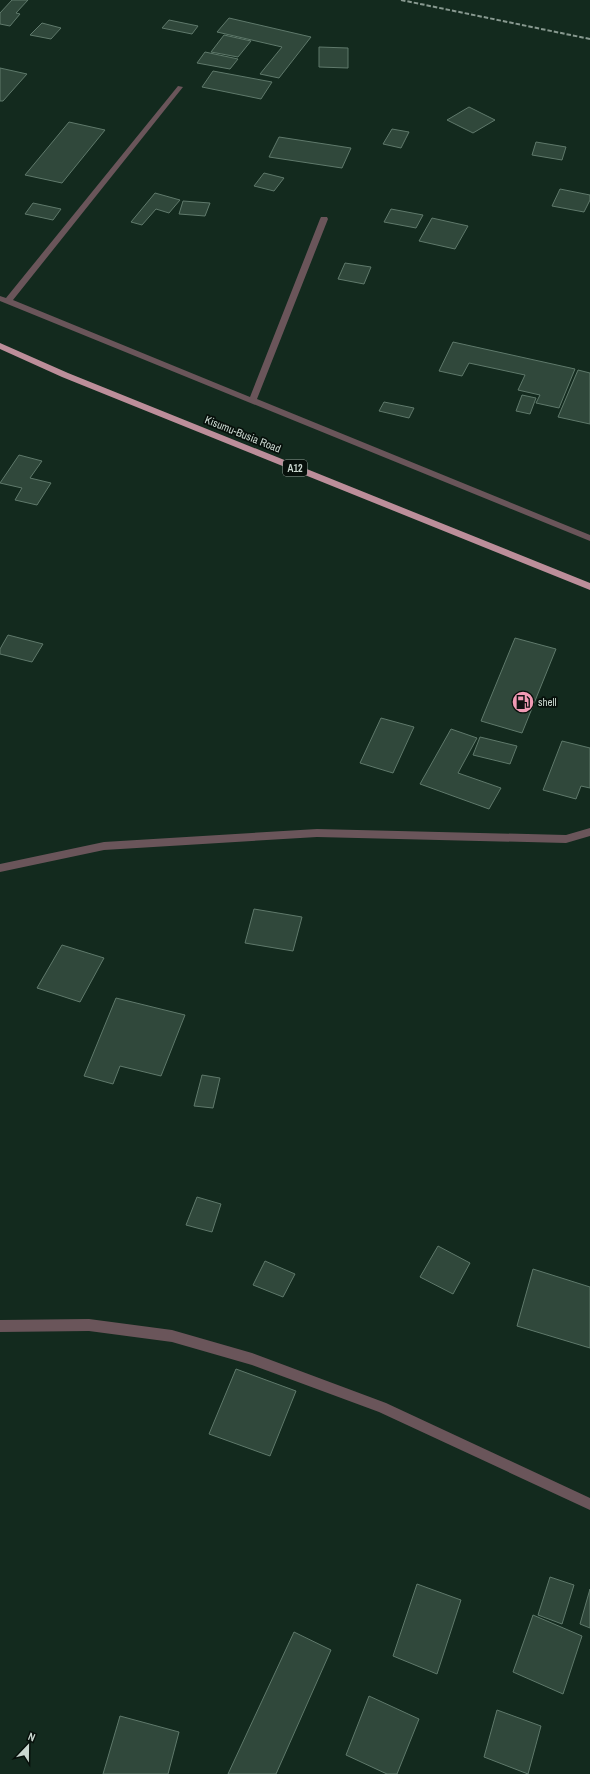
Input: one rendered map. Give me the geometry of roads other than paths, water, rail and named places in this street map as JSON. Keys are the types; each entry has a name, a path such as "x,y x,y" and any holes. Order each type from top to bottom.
{"highway":[{"name":"Kisumu-Busia Road","path":"0,346 65,375 590,587"}],"street":[{"path":"180,87 4,300 590,538"},
{"path":"252,401 324,219"},
{"path":"0,868 112,846 317,833 566,839 590,832"},
{"path":"0,1326 89,1325 172,1336 252,1358 382,1407 590,1504"}],"railway":[{"path":"401,0 590,39"}],"place":[{"name":"shell","path":"523,702"}]}
